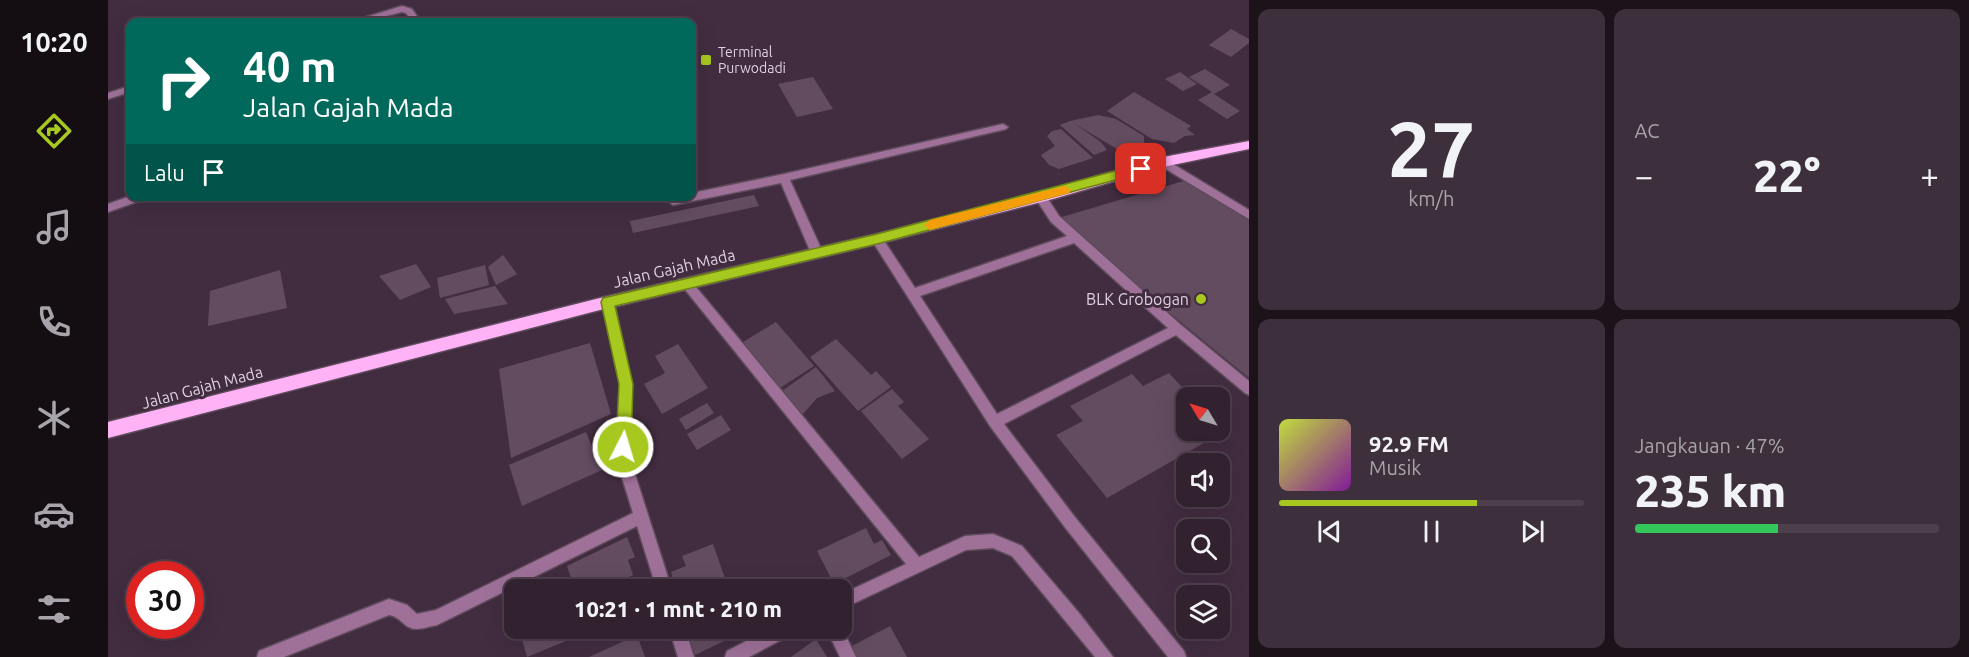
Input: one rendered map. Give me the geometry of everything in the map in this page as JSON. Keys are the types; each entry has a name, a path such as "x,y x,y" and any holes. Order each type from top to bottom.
{"main road":[{"name":"Jalan Gajah Mada","path":"108,430 608,302 877,239 1163,162 1249,145"}],"street":[{"path":"369,18 402,9 409,11 414,18"},
{"path":"108,96 126,90"},
{"path":"696,196 1003,127"},
{"path":"1163,162 1249,215"},
{"path":"784,178 817,253"},
{"path":"1040,196 1055,219 1075,238 1177,329 1249,389"},
{"path":"108,208 127,201"},
{"path":"913,294 1075,238"},
{"path":"877,239 995,422 1069,521 1178,657"},
{"path":"687,284 916,565"},
{"path":"608,302 626,384 623,447 626,468 662,579"},
{"path":"995,422 1177,329"},
{"path":"265,657 389,607 402,610 414,622 436,617 642,516"},
{"path":"852,597 965,543 993,541 1017,551 1105,657"},
{"path":"680,639 686,657"},
{"path":"733,657 768,639"},
{"path":"839,639 848,657"}],"building":[{"path":"1231,29 1249,39 1249,43 1231,57 1209,45"},
{"path":"1205,69 1230,85 1214,94 1240,111 1227,119 1198,100 1212,92 1189,77"},
{"path":"1180,72 1197,84 1183,91 1165,79"},
{"path":"813,77 833,109 797,117 778,84"},
{"path":"1134,92 1191,126 1187,129 1195,135 1185,136 1174,143 1152,139 1107,111"},
{"path":"1098,115 1116,119 1144,136 1144,147 1117,149 1075,124 1101,142 1107,150 1094,155 1060,125"},
{"path":"1061,129 1093,158 1059,169 1049,165 1041,155 1055,146 1047,136 1052,131"},
{"name":"BLK Grobogan","path":"1187,180 1249,220 1249,378 1055,219"},
{"path":"754,195 759,206 633,233 630,221"},
{"path":"503,255 517,274 496,285 488,267"},
{"path":"416,264 431,287 400,300 379,276"},
{"path":"485,265 489,285 440,298 437,278"},
{"path":"280,270 287,308 208,326 210,291"},
{"path":"495,286 508,304 454,314 445,299"},
{"path":"776,322 814,366 780,388 743,342"},
{"path":"836,339 871,375 876,371 891,387 858,411 810,357"},
{"path":"590,343 611,414 511,458 499,369"},
{"path":"678,344 708,388 662,414 644,384 665,373 655,356"},
{"path":"816,367 835,391 817,398 802,415 782,391"},
{"path":"1169,373 1182,387 1176,387 1176,441 1207,441 1186,453 1176,453 1176,459 1107,498 1056,435 1083,421 1070,406 1132,374 1143,386"},
{"path":"892,389 904,402 898,406 929,439 902,459 861,411"},
{"path":"707,403 714,413 686,430 679,419"},
{"path":"721,415 731,430 697,450 687,434"},
{"path":"586,432 602,470 522,506 509,465"},
{"path":"866,528 874,544 882,540 891,555 844,579 831,579 817,551"},
{"path":"627,537 635,557 628,560 633,575 625,579 571,579 567,566"},
{"path":"713,544 725,579 673,579 671,572 686,566 682,556"},
{"path":"890,626 907,657 855,657 850,647"},
{"path":"522,639 571,639 527,657"},
{"path":"628,639 638,639 645,657 589,657"},
{"path":"689,639 728,639 695,655"},
{"path":"816,639 827,657 791,657"}],"slow traffic":[{"path":"930,225 1065,190"}],"place":[{"name":"Terminal Purwodadi","path":"706,60"},
{"name":"BLK Grobogan","path":"1201,299"}],"route":[{"path":"623,447 627,404 626,384 608,302 877,239 1141,169"}]}
